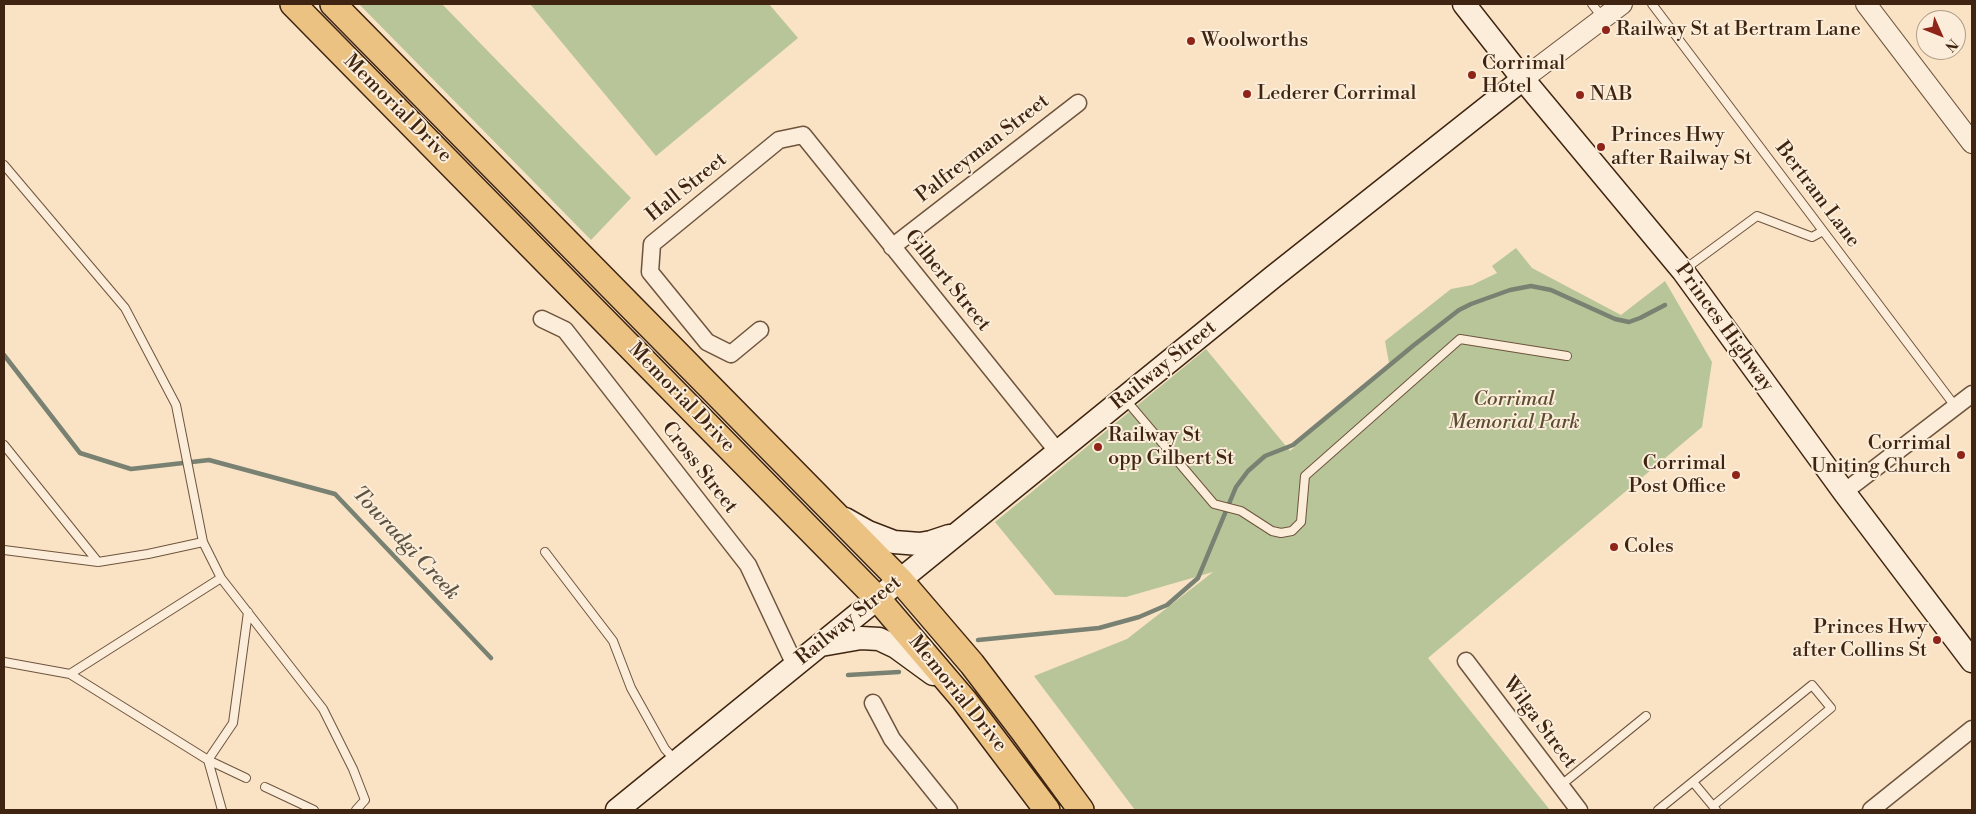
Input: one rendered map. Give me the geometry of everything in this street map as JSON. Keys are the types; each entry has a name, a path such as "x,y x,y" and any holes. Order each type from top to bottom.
{"main road":[{"name":"Memorial Drive","path":"293,4 877,598 964,700 1047,810"},
{"name":"Memorial Drive","path":"334,4 900,580 972,664 1081,810"},
{"name":"Princes Highway","path":"1464,4 1523,79 1683,270 1844,492 1972,661"},
{"name":"Railway Street","path":"617,810 1273,277 1523,79"},
{"path":"834,512 868,532 894,542 931,542 962,530"},
{"path":"819,646 862,638 879,639 912,657 964,700"}],"street":[{"name":"Railway Street","path":"1523,79 1598,11 1622,4"},
{"path":"1866,4 1972,143"},
{"name":"Palfreyman Street","path":"892,247 1078,103"},
{"name":"Gilbert Street","path":"803,136 1058,452"},
{"name":"Hall Street","path":"760,330 731,354 707,342 650,272 652,244 779,140 803,136"},
{"name":"Cross Street","path":"542,319 565,330 748,565 795,666"},
{"path":"1844,492 1972,394"},
{"name":"Wilga Street","path":"1466,661 1579,810"},
{"path":"873,703 892,739 950,810"},
{"path":"1871,810 1972,729"}],"lane":[{"name":"Bertram Lane","path":"1652,4 1955,406"},
{"path":"4,165 125,308 176,405 204,542 221,578 322,709 354,769 364,800 356,810"},
{"path":"1683,270 1757,216 1812,237 1823,231"},
{"path":"1124,398 1214,504 1241,510 1272,531 1281,533 1292,531 1301,522 1305,476 1460,339 1567,356"},
{"path":"4,445 98,562"},
{"path":"4,550 98,562 204,542"},
{"path":"545,552 612,641 631,688 665,749 676,762"},
{"path":"70,674 221,578"},
{"path":"222,810 208,760 233,723 248,612"},
{"path":"4,662 70,674 208,760 246,778"},
{"path":"1658,810 1812,685 1831,708 1714,808 1693,782"},
{"path":"1560,786 1646,716"},
{"path":"264,787 314,810"}],"green space":[{"path":"359,4 442,4 631,198 591,240"},
{"path":"530,4 769,4 798,38 656,156"},
{"name":"Corrimal Memorial Park","path":"1516,248 1532,268 1621,315 1665,281 1712,362 1702,427 1428,658 1550,810 1135,810 1034,676 1127,639 1213,572 1126,597 1055,595 995,522 1206,349 1290,451 1389,363 1385,341 1451,289 1472,285 1497,273 1492,266"}],"waterway":[{"path":"978,640 1099,628 1139,617 1167,605 1198,578 1236,487 1248,471 1265,456 1293,445 1414,345 1459,310 1471,304 1510,290 1531,286 1551,290 1615,319 1629,322 1665,305"},
{"name":"Towradgi Creek","path":"4,355 80,453 131,469 209,460 335,494 491,658"},
{"path":"848,675 899,672"}],"place":[{"name":"Railway St at Bertram Lane","path":"1606,30"},
{"name":"Woolworths","path":"1191,41"},
{"name":"Corrimal Hotel","path":"1472,75"},
{"name":"Lederer Corrimal","path":"1247,94"},
{"name":"NAB","path":"1580,95"},
{"name":"Princes Hwy after Railway St","path":"1601,147"},
{"name":"Railway St opp Gilbert St","path":"1098,447"},
{"name":"Corrimal Uniting Church","path":"1961,455"},
{"name":"Corrimal Post Office","path":"1736,475"},
{"name":"Coles","path":"1614,547"},
{"name":"Princes Hwy after Collins St","path":"1937,640"}]}
